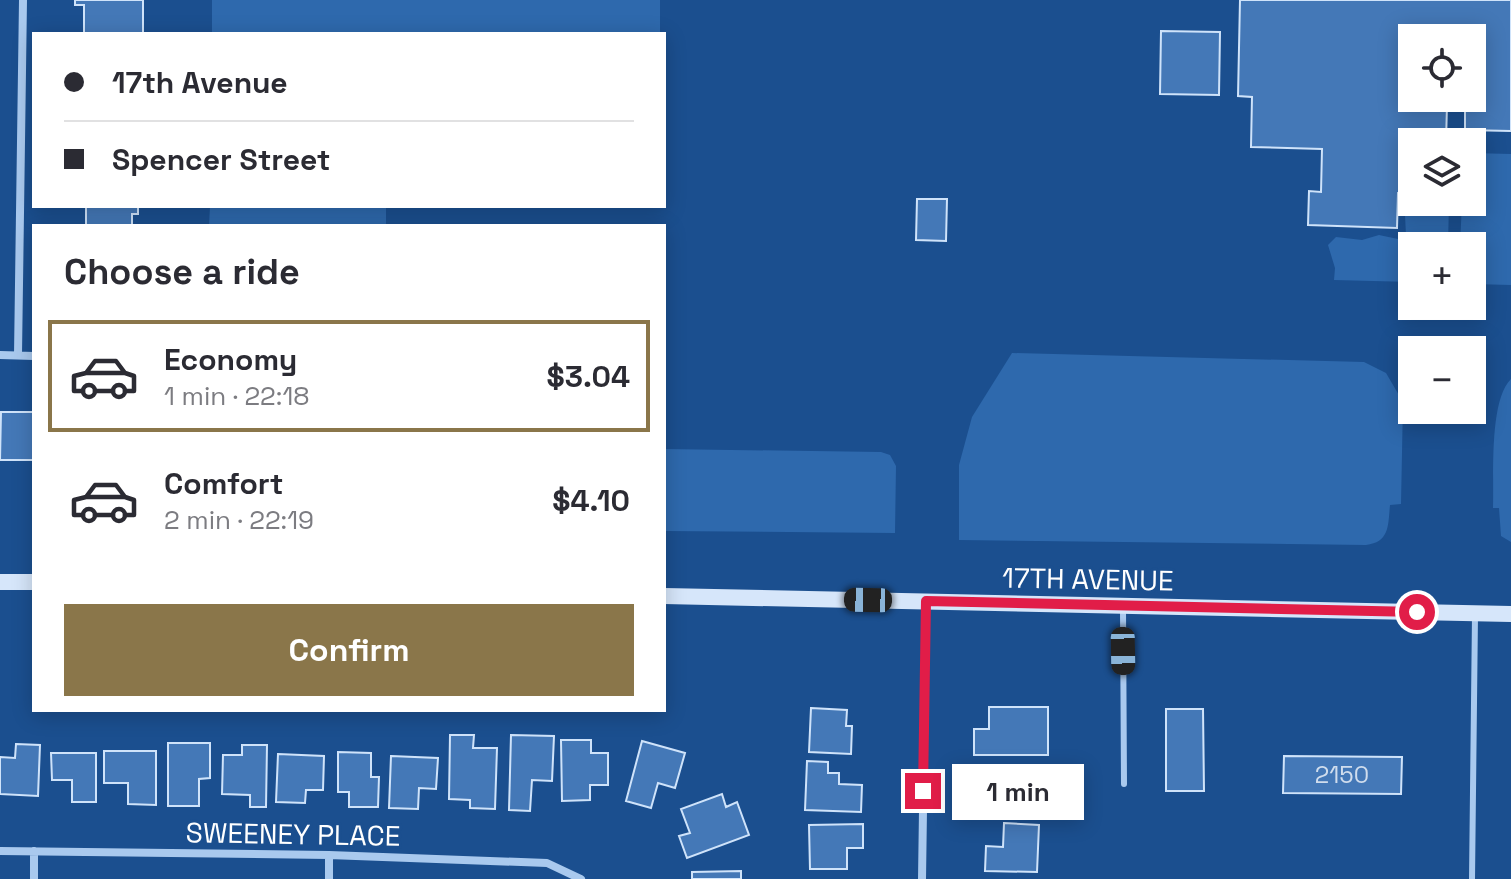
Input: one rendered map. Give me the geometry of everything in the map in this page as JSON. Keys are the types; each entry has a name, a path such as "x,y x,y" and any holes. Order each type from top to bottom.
{"main road":[{"path":"0,582 32,582"},
{"name":"17TH AVENUE","path":"666,596 1511,614"}],"street":[{"path":"18,355 23,0"},
{"path":"0,355 32,356"},
{"path":"922,879 926,601"},
{"name":"SWEENEY PLACE","path":"0,851 329,855 547,863 581,879"},
{"path":"34,851 34,879"},
{"path":"329,855 329,879"}],"lane":[{"path":"1123,606 1124,784"},
{"path":"1472,879 1475,613"}],"shaded area":[{"path":"212,0 660,0 660,32 212,32"},
{"path":"1486,153 1511,154 1511,285 1486,284 1486,232 1461,232 1461,216 1486,216"},
{"path":"210,208 386,208 386,224 209,224"},
{"path":"1405,216 1449,216 1448,232 1406,232"},
{"path":"1379,235 1398,239 1398,282 1334,280 1335,268 1328,245 1336,237 1362,240"},
{"path":"1012,353 1364,362 1386,373 1398,393 1398,424 1403,424 1401,504 1390,505 1384,536 1366,545 959,540 959,465 972,417"},
{"path":"1511,379 1511,542 1501,536 1499,508 1493,508 1493,459 1499,404"},
{"path":"666,449 881,452 890,455 896,466 895,533 666,531"}],"building":[{"path":"75,0 143,0 143,32 84,32 84,5 75,5"},
{"path":"1240,0 1511,0 1511,131 1465,128 1465,112 1486,112 1486,24 1398,24 1398,112 1447,112 1446,128 1398,128 1397,228 1308,225 1309,191 1321,192 1322,149 1251,147 1252,97 1238,96"},
{"path":"1161,31 1220,32 1219,95 1160,94"},
{"path":"917,199 947,199 946,241 916,240"},
{"path":"86,208 138,208 138,214 132,214 132,224 86,224"},
{"path":"1,412 32,412 32,460 0,460"},
{"path":"989,707 1048,707 1048,755 974,755 974,729 989,729"},
{"path":"811,708 847,710 846,726 852,726 851,754 809,752"},
{"path":"1166,709 1203,709 1204,791 1166,791"},
{"path":"450,735 474,735 473,748 497,748 495,809 470,808 470,800 449,799"},
{"path":"511,735 554,736 552,781 532,780 530,811 509,810"},
{"path":"561,740 591,740 591,753 608,753 608,785 590,785 590,800 562,801"},
{"path":"642,741 685,753 675,788 658,783 651,808 626,801"},
{"path":"168,743 210,743 210,778 199,779 199,806 168,806"},
{"path":"16,744 40,745 38,796 0,794 0,757 15,758"},
{"path":"242,745 267,745 266,807 250,807 250,795 222,794 223,755 242,755"},
{"path":"104,751 156,751 156,805 128,804 128,783 104,783"},
{"path":"338,752 371,753 371,777 379,777 378,807 349,807 349,792 338,792"},
{"path":"51,753 96,753 96,802 72,802 72,780 52,780"},
{"path":"278,754 324,756 323,790 306,790 305,803 276,802"},
{"path":"391,756 438,758 436,789 419,788 418,809 389,808"},
{"path":"1284,756 1402,757 1401,794 1283,793"},
{"path":"807,761 828,762 828,773 839,773 839,784 862,785 861,812 805,810"},
{"path":"979,766 1002,767 1001,782 1021,783 1020,813 977,811"},
{"path":"722,794 726,807 737,802 749,835 687,858 679,836 690,833 681,809"},
{"path":"1004,823 1039,825 1037,872 985,871 986,846 1003,847"},
{"path":"863,824 863,848 847,848 847,869 810,869 809,825"},
{"path":"741,871 741,879 692,879 692,872"}],"route":[{"path":"923,791 926,601 1417,612"}]}
